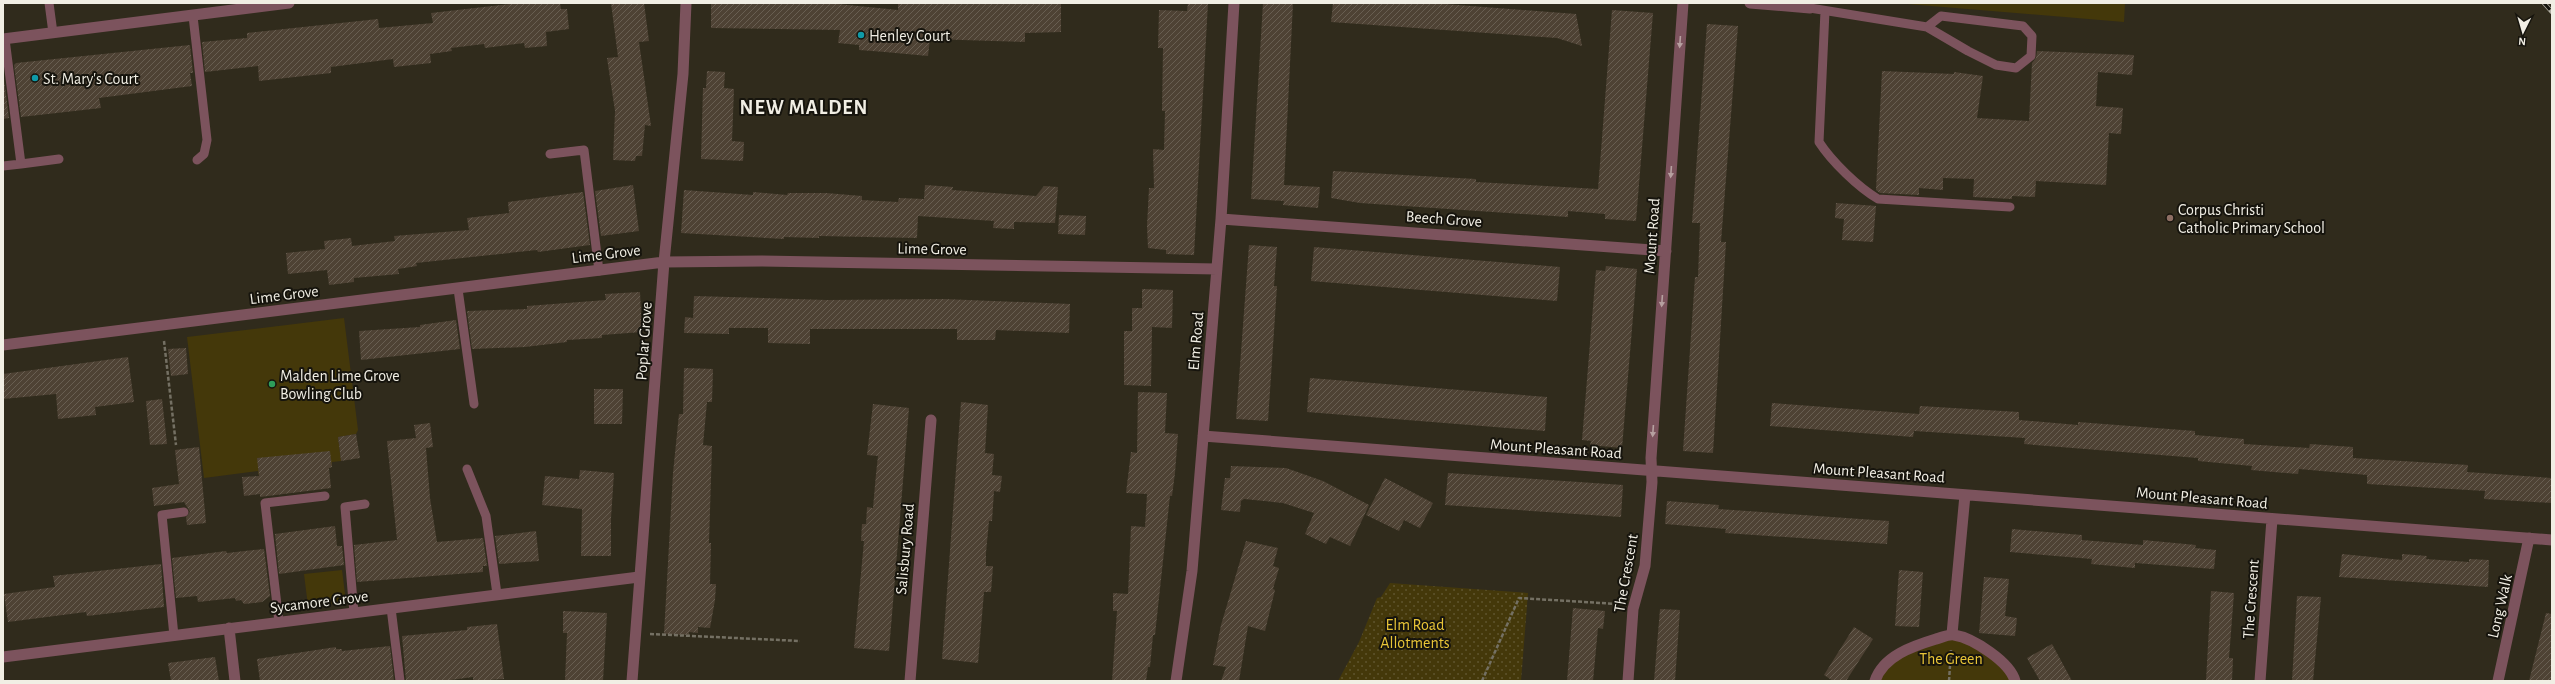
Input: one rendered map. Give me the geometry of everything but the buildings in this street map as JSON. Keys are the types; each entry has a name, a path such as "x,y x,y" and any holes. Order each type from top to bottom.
{"street":[{"path":"4,39 289,3"},
{"name":"Poplar Grove","path":"632,681 664,262 680,106 686,3"},
{"name":"Elm Road","path":"1176,681 1192,571 1221,219 1234,3"},
{"name":"Mount Road","path":"1651,471 1683,3"},
{"path":"1750,3 1810,8"},
{"name":"Beech Grove","path":"1221,219 1666,251"},
{"name":"Lime Grove","path":"3,345 664,262 762,260 1217,269"},
{"name":"Salisbury Road","path":"910,681 931,420"},
{"name":"Mount Pleasant Road","path":"1203,436 2552,540"},
{"name":"The Crescent","path":"1628,681 1634,606 1645,566 1651,471"},
{"path":"1952,634 1965,495"},
{"name":"The Crescent","path":"2260,681 2272,519"},
{"name":"Long Walk","path":"2498,681 2530,538"},
{"name":"Sycamore Grove","path":"3,657 639,577"},
{"path":"228,628 235,681"},
{"path":"1875,681 1878,672 1908,647 1952,634 1981,645 2013,672 2015,681"}],"lane":[{"path":"49,3 53,33"},
{"path":"1810,8 1927,27 1996,65 2016,68 2031,56 2032,36 2023,26 1941,16 1927,27"},
{"path":"1825,11 1819,142 1828,156 1852,176 1860,188 1878,198 2010,207"},
{"path":"193,16 207,140 204,154 197,160"},
{"path":"4,39 21,164"},
{"path":"550,154 584,150 599,271"},
{"path":"3,166 59,159"},
{"path":"458,289 474,404"},
{"path":"467,469 486,516 497,594"},
{"path":"279,622 266,503 325,496"},
{"path":"354,613 345,507 365,504"},
{"path":"174,636 162,515 184,512"},
{"path":"391,608 400,681"}],"path":[{"path":"162,326 176,446"},
{"path":"1482,681 1519,598 1634,606"},
{"path":"636,634 800,641"},
{"path":"1948,681 1952,634"}],"green space":[{"path":"1895,3 2125,3 2124,22"},
{"name":"Malden Lime Grove Bowling Club","path":"344,318 358,430 356,434 338,437 341,461 332,462 332,467 259,476 258,471 204,478 187,337"},
{"path":"342,570 346,602 308,606 304,574"},
{"name":"Elm Road Allotments","path":"1390,583 1528,593 1521,681 1338,681 1359,642 1377,598 1381,597"},
{"name":"The Green","path":"1952,634 1981,645 2015,681 1875,681 1908,647"}],"railway":[{"path":"2544,3 2552,12"}],"place":[{"name":"Henley Court","path":"861,35"},
{"name":"St. Mary's Court","path":"35,78"},
{"name":"Corpus Christi Catholic Primary School","path":"2170,218"},
{"name":"Malden Lime Grove Bowling Club","path":"272,384"}],"district":[{"name":"NEW MALDEN","path":"804,107"}]}
